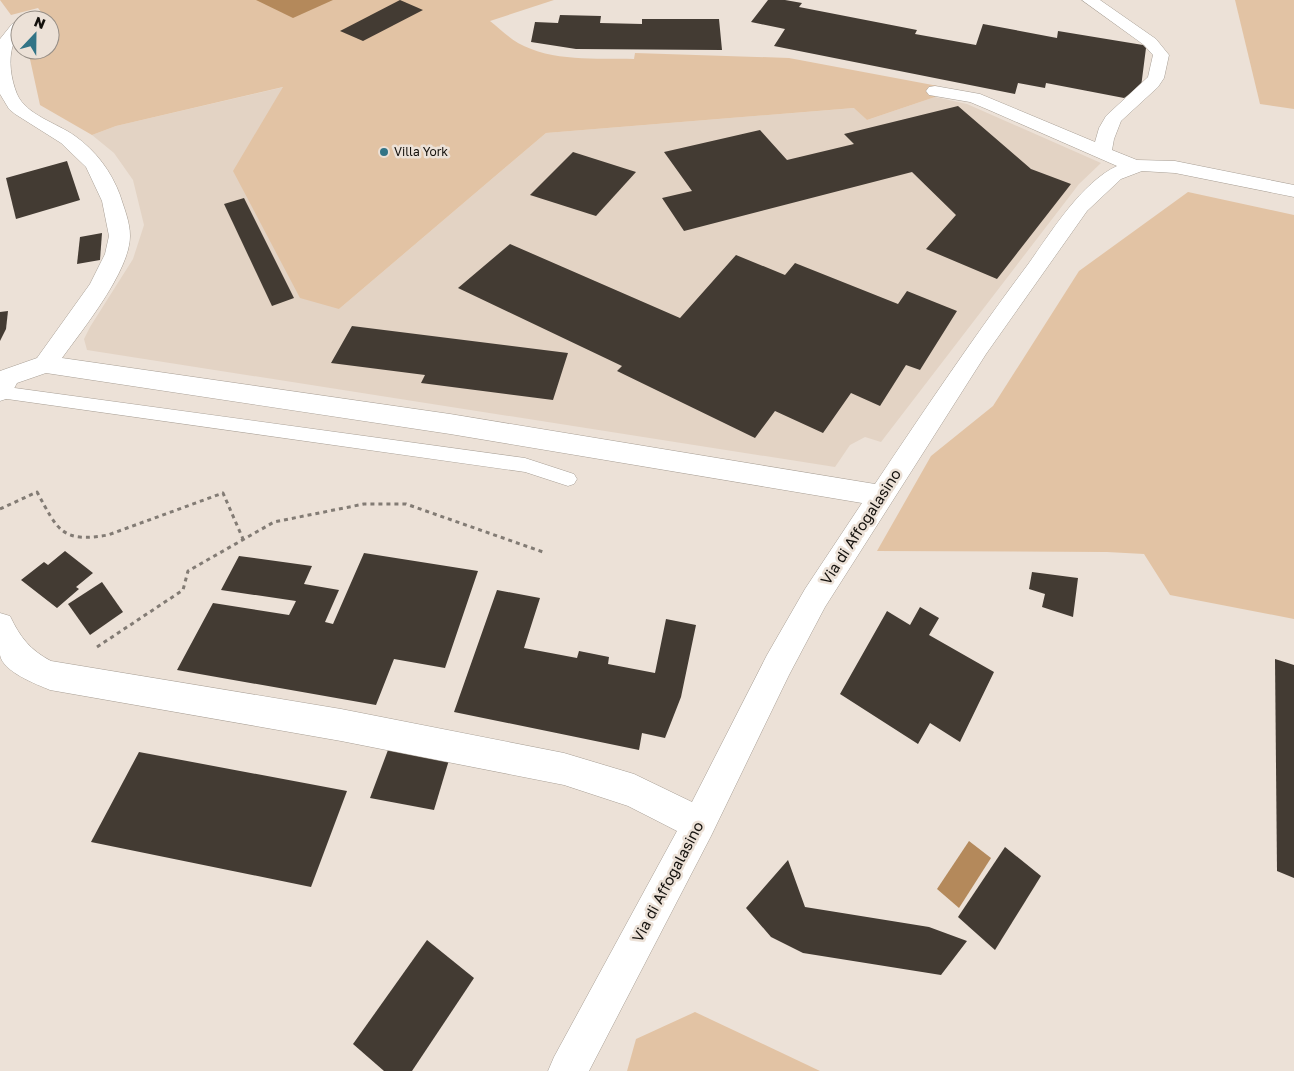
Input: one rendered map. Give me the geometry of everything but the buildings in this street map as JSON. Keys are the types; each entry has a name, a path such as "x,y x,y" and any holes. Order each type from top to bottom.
{"street":[{"path":"1090,0 1150,42 1161,55 1156,78 1110,122 1104,140 1103,152"},
{"path":"10,37 5,47 4,93 28,116 68,139 90,158 106,182 120,239 115,260 45,364"},
{"path":"935,91 974,98 1134,166"},
{"name":"Via di Affogalasino","path":"568,1071 699,824 802,619 978,348 1080,207 1104,183 1123,170 1134,166 1174,167 1294,191"},
{"path":"0,392 8,377 45,364 450,424 882,496"},
{"path":"0,626 7,644 18,658 34,669 50,676 350,727 564,769 634,791 699,824"}],"lane":[{"path":"0,392 525,465 568,479"}],"path":[{"path":"0,508 37,492 58,530 78,539 90,539 108,535 223,493 243,539"},
{"path":"91,651 183,590 188,571 274,522 317,512 364,504 406,504 542,552"}],"shaded area":[{"name":"Villa York","path":"0,0 554,0 490,21 518,43 531,49 560,56 590,59 634,59 635,53 789,58 938,86 935,97 867,120 854,108 546,133 339,309 300,298 233,171 283,87 116,126 92,135 40,105 30,60 60,60 60,10 40,10 38,8 10,10 10,14"},
{"path":"256,0 333,0 293,18"},
{"path":"1235,0 1294,0 1294,109 1260,104"},
{"path":"284,87 339,309 546,133 855,108 867,120 935,97 967,104 1101,163 1079,184 881,442 865,437 850,445 835,467 87,350 84,339 133,259 144,225 133,180 114,153 92,135 116,126"},
{"path":"1188,192 1294,215 1294,619 1170,595 1144,554 1107,552 877,551 931,456 993,406 1079,271"},
{"path":"969,841 991,858 959,908 937,889"},
{"path":"695,1012 820,1071 627,1071 636,1039"}],"place":[{"name":"Villa York","path":"384,152"}]}
